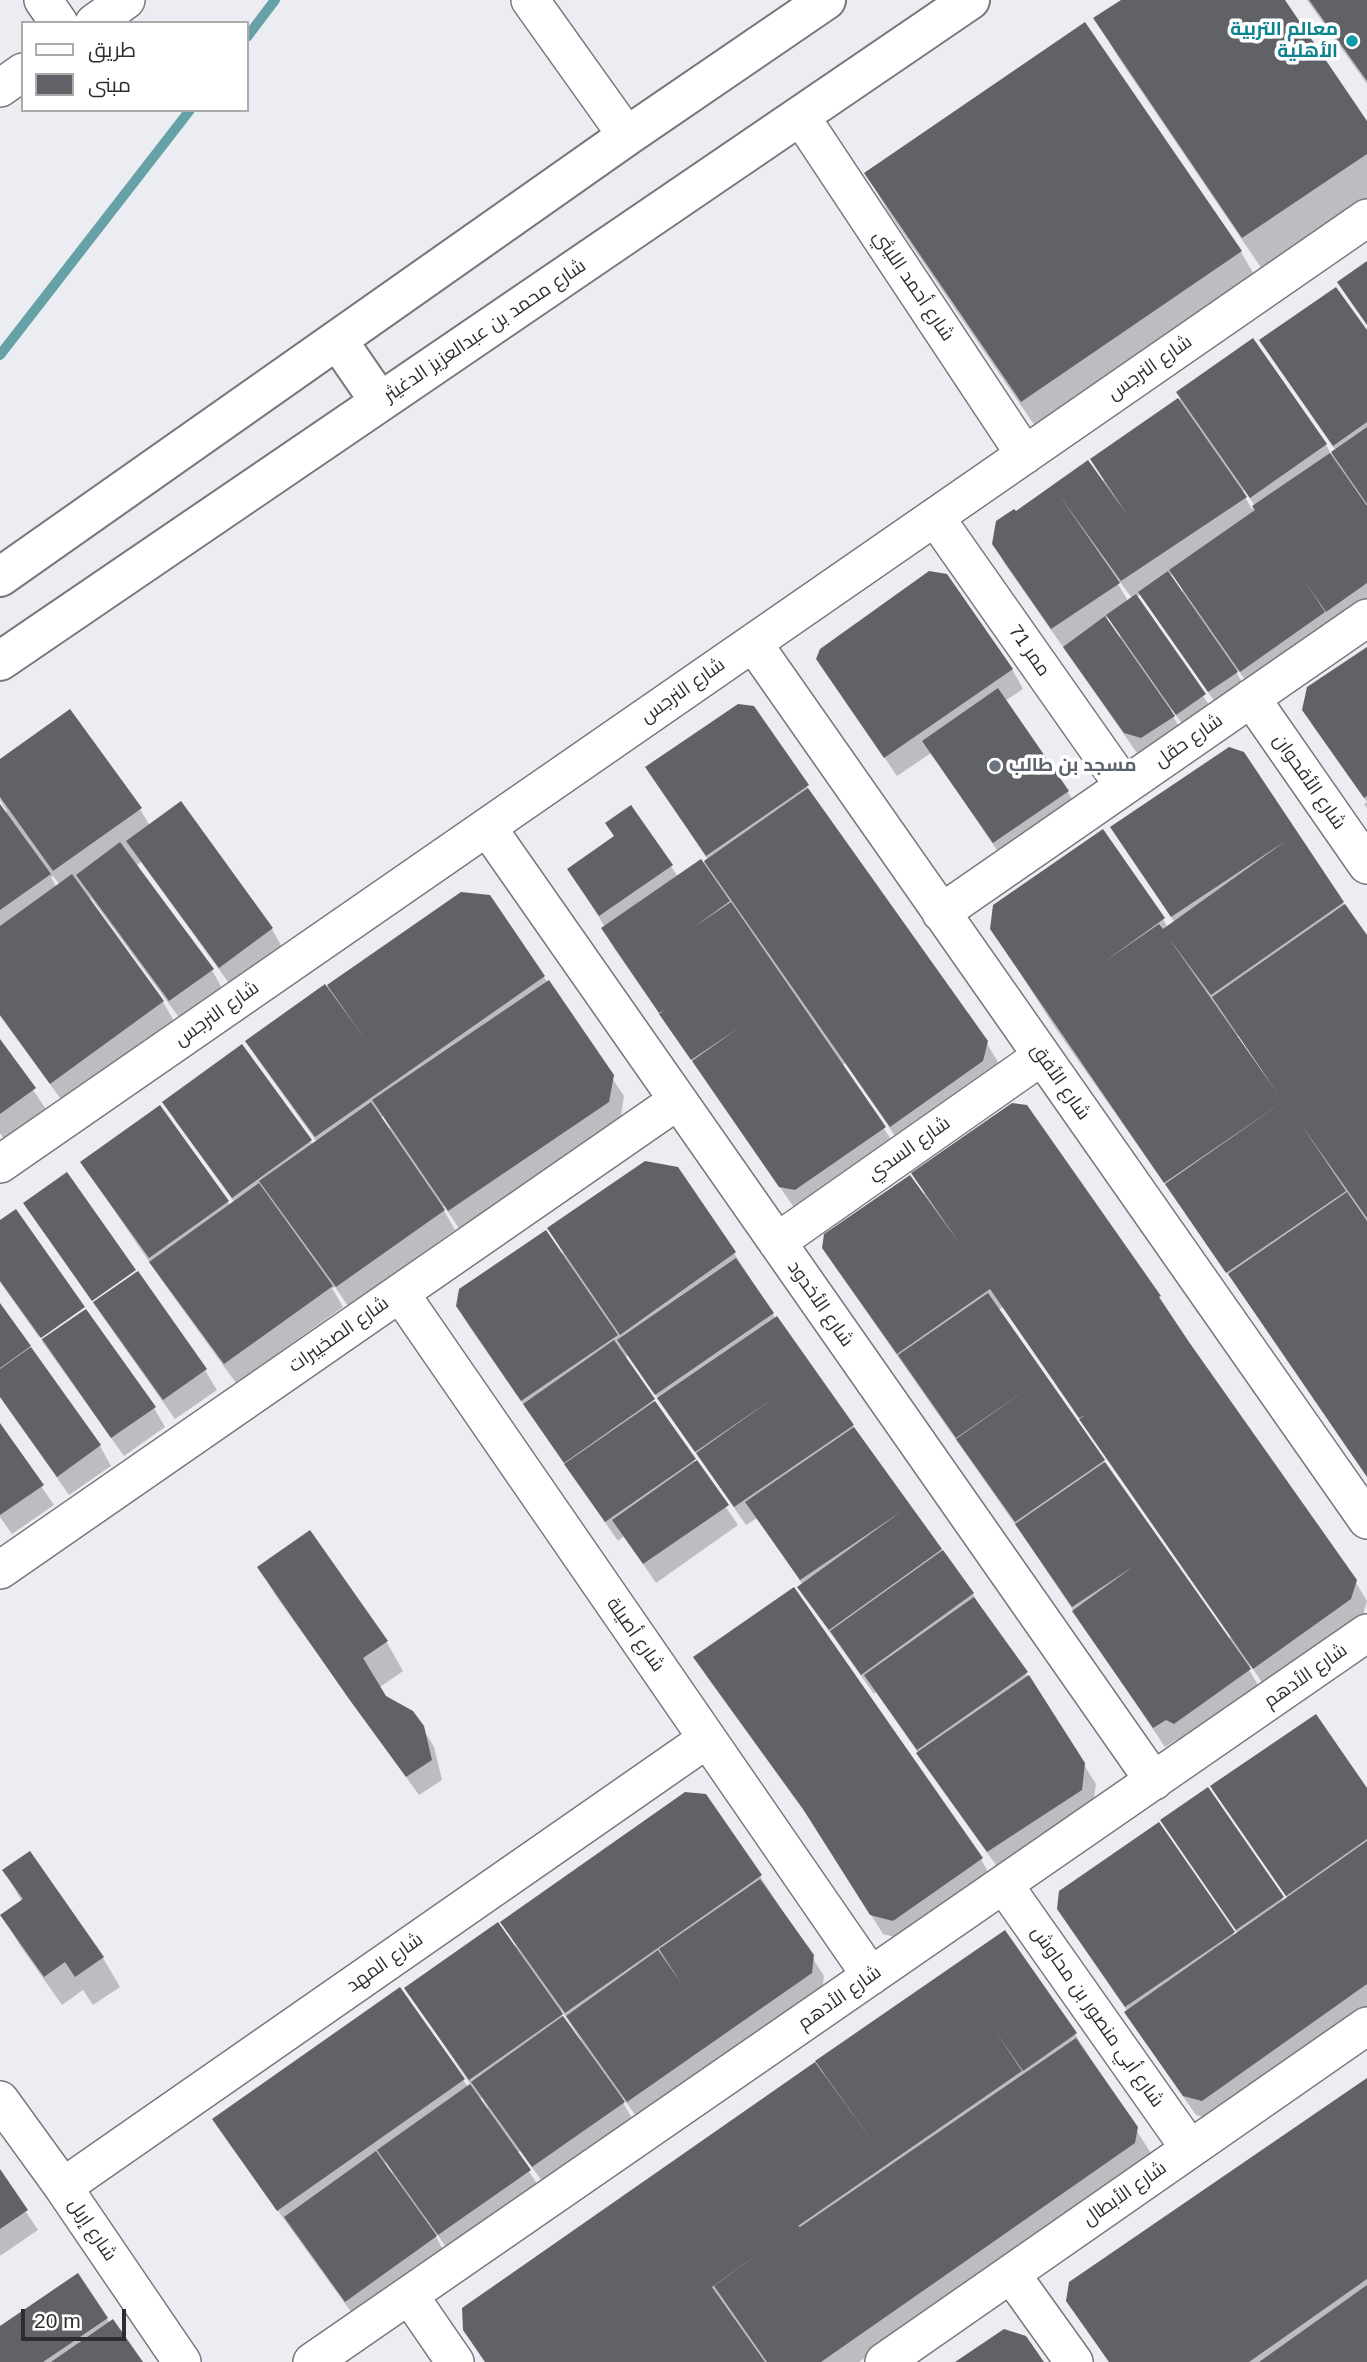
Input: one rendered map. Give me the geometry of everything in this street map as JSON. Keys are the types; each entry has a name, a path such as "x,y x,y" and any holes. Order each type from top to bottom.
{"street":[{"path":"43,0 58,21"},
{"path":"97,21 126,0"},
{"path":"530,0 627,136"},
{"path":"0,577 627,136 826,0"},
{"name":"شارع محمد بن عبدالعزيز الدغيثر","path":"0,661 970,0"},
{"path":"0,88 21,73"},
{"name":"شارع أحمد الليثي","path":"801,117 1025,455"},
{"name":"شارع النرجس","path":"0,1164 1367,218"},
{"path":"338,341 380,402"},
{"name":"ممر 71","path":"935,517 1124,786"},
{"name":"شارع حقل","path":"941,913 1367,618"},
{"name":"شارع الأفق","path":"753,643 1367,1520"},
{"name":"شارع الأقحوان","path":"1251,698 1367,865"},
{"name":"شارع الأخدود","path":"487,827 1154,1781"},
{"name":"شارع السدي","path":"777,1242 1042,1056"},
{"name":"شارع الصخيبرات","path":"0,1570 677,1101"},
{"name":"شارع أصيلة","path":"400,1293 871,1976"},
{"name":"شارع الأدهم","path":"312,2362 1367,1633"},
{"name":"شارع المهد","path":"63,2187 707,1739"},
{"name":"شارع أبي منصور بن محاوش","path":"1004,1885 1190,2149"},
{"name":"شارع الأبطال","path":"884,2362 1367,2026"},
{"name":"شارع إربل","path":"0,2100 63,2187 182,2362"},
{"path":"1011,2274 1074,2362"},
{"path":"409,2295 456,2362"}],"building":[{"path":"1121,0 1285,0 1367,121 1367,154 1242,238 1093,18"},
{"name":"معالم التربية الأهلية","path":"1309,0 1367,0 1367,81"},
{"path":"1085,22 1242,251 1021,402 864,173"},
{"path":"1367,261 1367,325 1337,282"},
{"path":"1336,287 1367,330 1367,422 1333,446 1259,340"},
{"path":"1253,338 1327,444 1250,498 1176,392"},
{"path":"1178,398 1247,497 1121,581 1059,495 1120,583 1051,629 992,544 996,521 1014,509 1016,511 1088,460 1128,516 1090,459"},
{"path":"1367,427 1367,504 1331,452"},
{"path":"1330,453 1367,506 1367,583 1326,612 1306,583 1325,612 1240,672 1169,570 1255,510 1252,506"},
{"path":"929,571 947,574 1013,669 884,758 816,659 820,649"},
{"path":"1168,571 1238,672 1208,692 1138,592"},
{"path":"1136,594 1206,694 1176,715 1106,615"},
{"path":"1105,616 1175,716 1141,738 1124,733 1063,647"},
{"path":"1367,647 1367,796 1364,798 1302,710 1307,687"},
{"name":"مسجد بن طالب","path":"998,688 1069,791 993,843 922,741"},
{"path":"738,704 754,706 809,785 706,856 645,767"},
{"path":"70,709 142,808 53,871 0,797 0,759"},
{"path":"1229,747 1244,752 1344,902 1211,995 1168,937 1280,1097 1212,997 1345,904 1367,935 1367,1218 1300,1123 1346,1191 1226,1273 1165,1184 1284,1101 1164,1183 990,929 993,905 1103,829 1165,918 1104,962 1159,924 1163,929 1287,840 1171,917 1110,827"},
{"path":"808,788 988,1041 983,1061 890,1127 704,861"},
{"path":"181,801 273,928 219,968 126,841"},
{"path":"0,804 51,874 0,910"},
{"path":"631,805 673,865 599,916 567,869 614,836 605,823"},
{"path":"120,842 214,969 169,1001 76,875"},
{"path":"701,859 730,901 694,927 731,902 886,1127 795,1190 779,1187 692,1061 740,1027 691,1060 659,1014 666,1009 659,1013 601,928"},
{"path":"72,874 164,1001 50,1084 0,1015 0,926"},
{"path":"461,892 490,895 545,976 315,1137 245,1041 325,984 365,1039 327,985"},
{"path":"549,980 614,1075 609,1102 448,1211 372,1100"},
{"path":"0,1039 36,1088 0,1114"},
{"path":"242,1044 312,1140 232,1198 162,1102"},
{"path":"371,1102 445,1210 336,1287 259,1181"},
{"path":"1012,1103 1027,1105 1161,1296 1159,1297 1189,1342 1357,1580 1351,1599 1253,1669 1079,1419 1086,1415 1079,1418 990,1289 897,1354 822,1248 824,1234 910,1175 960,1244 911,1173"},
{"path":"160,1105 229,1201 149,1258 80,1162"},
{"path":"645,1161 678,1167 736,1252 620,1335 547,1228"},
{"path":"67,1172 136,1270 92,1301 23,1203"},
{"path":"259,1183 333,1286 224,1364 149,1262"},
{"path":"1347,1192 1367,1221 1367,1477 1228,1274"},
{"path":"16,1209 85,1307 41,1338 0,1281 0,1220"},
{"path":"546,1230 618,1335 521,1401 456,1306 459,1289"},
{"path":"736,1258 774,1313 655,1395 617,1340"},
{"path":"138,1271 207,1369 163,1400 93,1302"},
{"path":"988,1293 1105,1460 1015,1522 956,1439 1027,1389 956,1438 898,1355"},
{"path":"0,1303 31,1346 0,1368"},
{"path":"86,1309 156,1407 111,1438 42,1339"},
{"path":"777,1316 854,1425 734,1507 696,1453 775,1397 695,1452 657,1398"},
{"path":"614,1340 655,1399 564,1463 523,1404"},
{"path":"31,1347 101,1445 57,1477 0,1397 0,1369"},
{"path":"655,1401 696,1459 605,1522 564,1464"},
{"path":"0,1423 44,1485 0,1515"},
{"path":"854,1427 942,1549 829,1630 797,1587 902,1511 800,1580 745,1502"},
{"path":"697,1460 729,1505 643,1564 612,1520"},
{"path":"1105,1462 1251,1669 1174,1724 1166,1720 1153,1728 1072,1611 1134,1566 1072,1607 1015,1524"},
{"path":"310,1530 388,1641 363,1658 386,1696 413,1711 424,1726 432,1760 406,1777 257,1567"},
{"path":"943,1550 974,1593 861,1675 830,1631"},
{"path":"794,1587 983,1858 893,1921 870,1915 803,1809 693,1657"},
{"path":"974,1597 1028,1672 917,1750 864,1675"},
{"path":"1029,1675 1085,1763 1082,1790 987,1852 916,1753"},
{"path":"1316,1714 1367,1788 1367,1839 1286,1896 1210,1786"},
{"path":"1208,1787 1284,1897 1236,1930 1160,1820"},
{"path":"685,1792 706,1794 762,1875 565,2013 500,1922"},
{"path":"1159,1822 1235,1932 1125,2007 1057,1909 1059,1891"},
{"path":"1367,1841 1367,1984 1202,2101 1183,2096 1124,2012"},
{"path":"30,1851 104,1957 75,1977 65,1962 44,1977 0,1915 23,1899 2,1870"},
{"path":"760,1879 814,1955 812,1973 627,2102 566,2016 658,1950 681,1983 659,1949"},
{"path":"498,1922 563,2014 469,2080 404,1988"},
{"path":"1005,1930 1077,2033 1023,2071 996,2032 1022,2071 798,2226 1076,2038 1138,2127 1135,2143 821,2362 767,2362 714,2286 763,2250 712,2287 765,2362 485,2362 463,2330 462,2308 815,2062 880,2152 815,2061"},
{"path":"400,1987 465,2079 277,2211 212,2119"},
{"path":"563,2016 625,2102 532,2167 471,2082"},
{"path":"1367,2078 1367,2279 1249,2362 1109,2362 1066,2301 1069,2282"},
{"path":"470,2084 531,2170 438,2235 377,2150"},
{"path":"376,2151 437,2236 345,2302 284,2217"},
{"path":"0,2169 28,2210 0,2229"},
{"path":"78,2273 108,2318 43,2362 0,2362 0,2326"},
{"path":"1367,2285 1367,2362 1259,2362 1325,2315"},
{"path":"113,2319 143,2362 51,2362"},
{"path":"1004,2329 1026,2336 1044,2362 955,2362"}],"waterway":[{"path":"248,36 275,0"},
{"path":"0,355 188,112"}],"place":[{"name":"معالم التربية الأهلية","path":"1352,41"},
{"name":"مسجد بن طالب","path":"995,766"}]}
